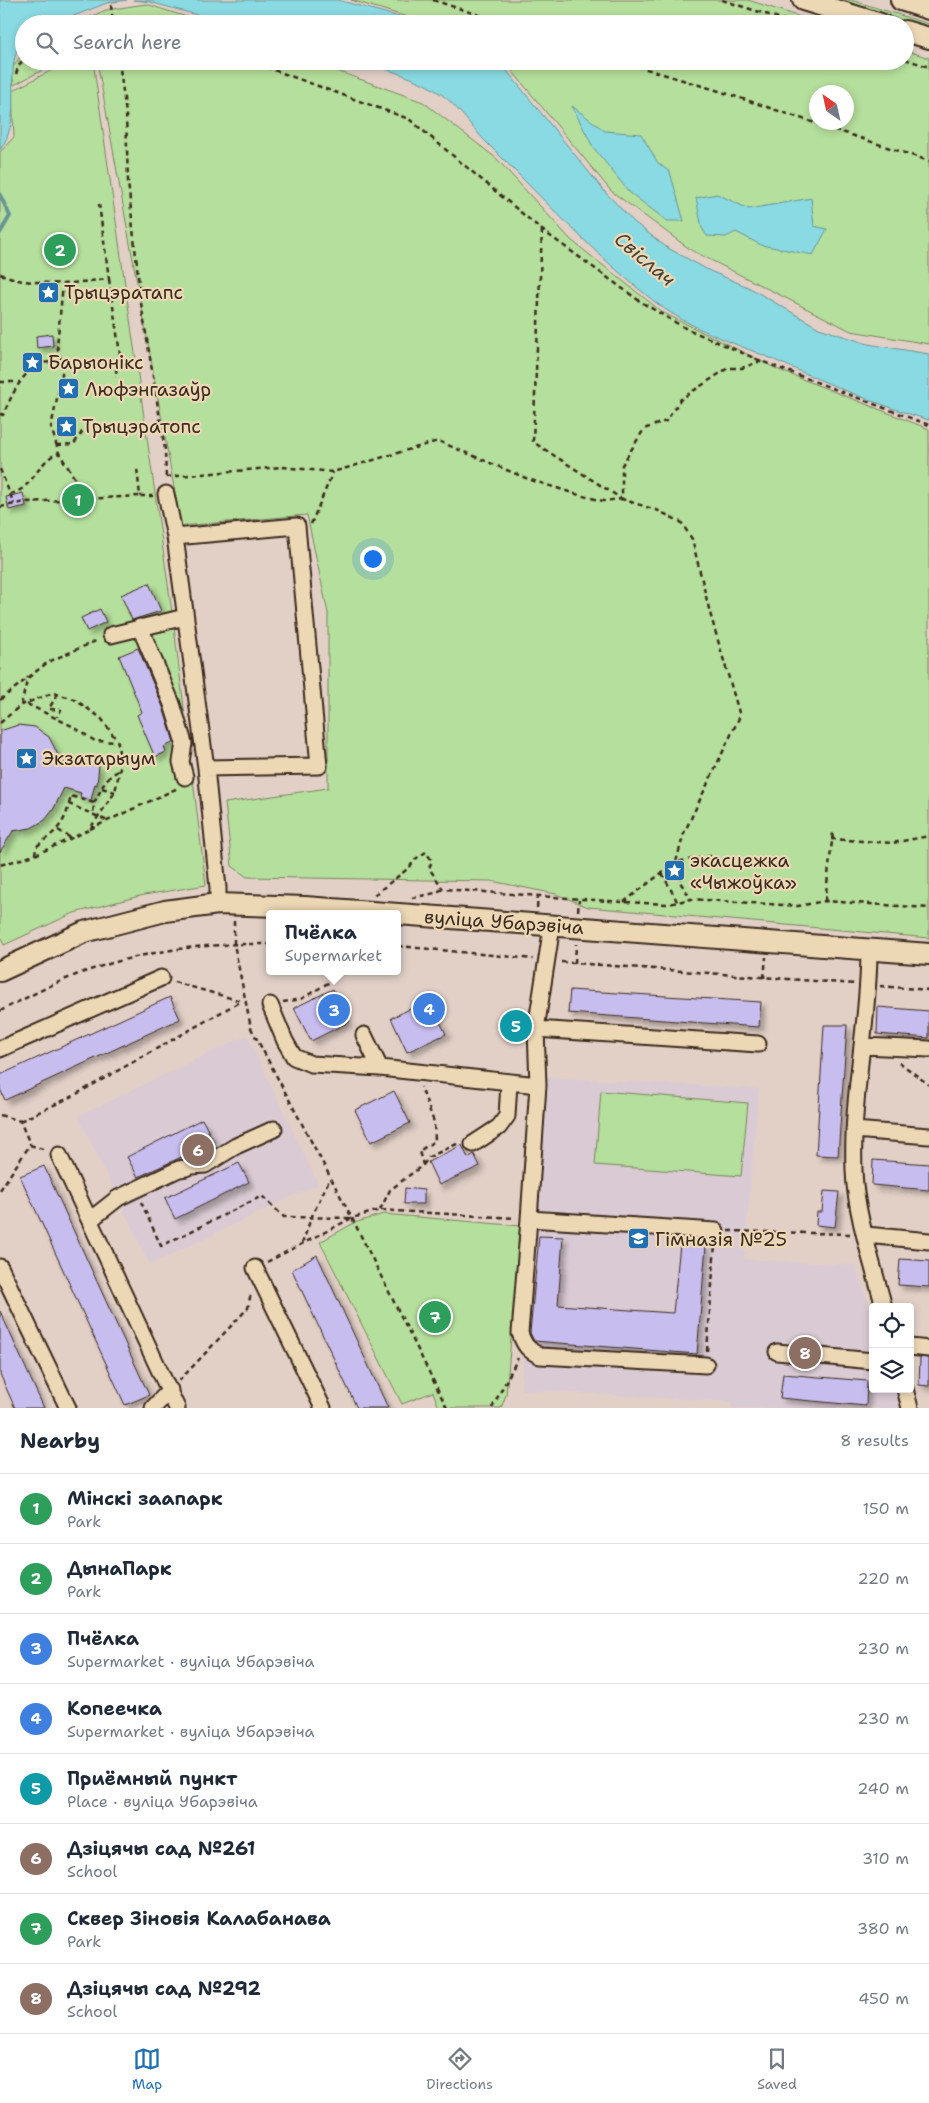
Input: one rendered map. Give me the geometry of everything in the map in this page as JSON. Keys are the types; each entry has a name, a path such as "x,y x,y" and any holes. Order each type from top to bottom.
{"main road":[{"path":"803,0 852,15"},
{"path":"901,0 929,9"},
{"path":"914,34 929,38"},
{"name":"вуліца Убарэвіча","path":"0,971 84,932 165,911 218,904 344,910"},
{"name":"вуліца Убарэвіча","path":"401,914 929,954"}],"lane":[{"path":"166,494 175,536 206,774 218,904"},
{"path":"140,627 175,712 184,743 181,762 182,783 206,774 320,766 297,526 175,536"},
{"path":"111,635 186,617"},
{"path":"552,926 536,1029 538,1085 520,1333 524,1345 540,1356 706,1365"},
{"path":"869,950 869,986 854,1130 854,1172 866,1235 883,1303"},
{"path":"0,1049 161,978"},
{"path":"270,1005 294,1057 311,1064 415,1071 538,1085"},
{"path":"536,1029 758,1044"},
{"path":"364,1035 380,1068"},
{"path":"863,1046 929,1049"},
{"path":"473,1144 499,1127 507,1116 509,1082"},
{"path":"90,1220 118,1198 136,1189 179,1169 205,1165 236,1146 274,1129"},
{"path":"854,1130 929,1136"},
{"path":"59,1156 177,1408"},
{"path":"529,1219 716,1231"},
{"path":"866,1235 929,1241"},
{"path":"0,1267 68,1408"},
{"path":"255,1268 323,1408"},
{"path":"914,1348 929,1349"},
{"path":"777,1352 869,1361"},
{"path":"153,1408 170,1390"},
{"path":"906,1393 910,1408"}],"path":[{"path":"433,0 479,15"},
{"path":"722,0 769,15"},
{"path":"111,5 112,15"},
{"path":"914,62 929,67"},
{"path":"16,74 17,70"},
{"path":"120,70 126,114 128,182 141,303 165,450 166,494"},
{"path":"275,70 409,119 542,230 648,306 685,328 761,361 929,425"},
{"path":"650,70 720,91 929,161"},
{"path":"99,204 120,354 115,377"},
{"path":"542,230 533,442 622,499 659,511 681,522 692,539 710,613 740,716 684,833 676,862"},
{"path":"0,274 22,281 63,284 109,279"},
{"path":"63,284 57,346 62,364 62,375 52,427 59,453 82,490 82,500"},
{"path":"622,499 622,465 644,429 666,421 681,399 728,368 742,368 761,361"},
{"path":"0,414 3,415 20,382 33,369 44,362 62,364"},
{"path":"0,382 20,382"},
{"path":"57,445 74,444 84,429"},
{"path":"166,478 282,467 333,472 438,441 528,479 603,501 622,499"},
{"path":"10,494 18,492 30,482 49,456 59,453"},
{"path":"0,506 140,496 137,468"},
{"path":"0,469 14,504"},
{"path":"308,530 333,472"},
{"path":"0,700 48,662 111,635"},
{"path":"0,723 20,705 28,677"},
{"path":"20,705 53,693 74,700 101,718 118,742 120,768 115,792 89,830"},
{"path":"57,694 50,709 61,710 57,718"},
{"path":"27,704 72,726 95,741 118,742"},
{"path":"93,815 94,803 106,780 120,768"},
{"path":"0,865 35,855 108,821 182,783"},
{"path":"102,788 115,792"},
{"path":"35,855 36,847 58,830 66,818 71,796 94,803"},
{"path":"69,804 108,821"},
{"path":"58,830 71,838"},
{"path":"825,901 833,833"},
{"path":"832,839 892,843 929,836"},
{"path":"374,895 426,852 432,862 429,868 443,889"},
{"path":"624,902 676,862 711,856"},
{"path":"676,862 683,868 680,882 691,899"},
{"path":"662,873 678,903"},
{"path":"411,898 435,893 443,889 624,902 678,903 691,899 798,906 825,901 929,908"},
{"path":"365,894 383,896"},
{"path":"578,915 579,900"},
{"path":"233,917 234,944 251,1028 352,1218 447,1408"},
{"path":"575,963 576,937"},
{"path":"0,1011 86,971 120,961 170,949 234,944 266,944"},
{"path":"401,946 575,963 929,990"},
{"path":"764,978 766,962"},
{"path":"161,978 241,1001 270,1005 300,999 335,979 336,975"},
{"path":"0,1115 20,1121 73,1096 241,1001"},
{"path":"880,1048 929,1085"},
{"path":"415,1071 434,1122 435,1141 419,1151 423,1165"},
{"path":"20,1121 30,1144 59,1156"},
{"path":"380,1210 390,1190 423,1165 429,1157 468,1139 473,1144"},
{"path":"0,1190 30,1144"},
{"path":"302,1244 311,1218 330,1178"},
{"path":"136,1189 161,1246 262,1196 284,1217 352,1218"},
{"path":"170,1390 248,1308 255,1268 352,1218 380,1210 529,1219"},
{"path":"706,1365 716,1231 866,1235"},
{"path":"492,1408 524,1345"}],"shaded area":[{"path":"247,1035 318,1184 150,1265 78,1116"},
{"name":"Гімназія №25","path":"545,1077 759,1089 744,1259 855,1265 869,1305 869,1393 898,1393 902,1408 732,1408 732,1402 521,1390"}],"green space":[{"path":"351,0 748,0 794,15 400,15"},
{"path":"837,0 851,0 900,15 886,15"},
{"path":"146,4 181,15 95,15 106,10"},
{"path":"914,19 929,24 929,28 914,23"},
{"path":"914,53 929,58 929,344 851,331 691,250 611,191 511,70 914,70"},
{"path":"15,64 15,70 43,70 14,85 11,70"},
{"path":"52,70 94,70 173,619 206,885 144,895 74,913 4,945 0,936 0,152 14,137 12,91"},
{"path":"99,70 335,70 423,102 496,158 571,240 662,312 779,370 929,429 929,938 588,907 556,894 491,881 247,877 232,866 225,803 328,788 328,613 307,515 181,526"},
{"path":"601,1091 748,1103 741,1176 595,1165"},
{"path":"383,1214 521,1226 506,1395 501,1408 439,1408 433,1392 402,1404 320,1242 354,1223"}],"water":[{"path":"0,0 127,0 107,3 76,15 15,15 13,106 8,136 0,150"},
{"path":"133,0 338,0 392,15 197,15 150,2"},
{"name":"Свіслач","path":"388,70 506,70 605,192 634,222 666,247 710,271 748,287 819,328 868,344 929,354 929,420 888,407 829,384 711,334 668,311 611,265 569,225 487,143 447,99 432,88 412,78"},
{"path":"572,106 605,131 641,134 658,163 670,172 684,221 667,221 629,192 593,147"},
{"path":"717,194 749,209 811,198 814,226 827,229 813,255 761,245 736,232 726,237 707,236 702,228 696,198"}],"building":[{"path":"52,334 53,346 37,348 36,336"},
{"path":"23,493 26,506 9,510 6,497"},
{"path":"149,583 161,611 132,620 121,595"},
{"path":"100,609 106,622 87,631 81,618"},
{"path":"138,648 163,707 174,742 164,747 166,752 155,757 137,715 142,712 119,656"},
{"path":"18,725 35,727 49,737 57,753 58,763 99,765 97,785 95,784 91,800 80,797 81,793 64,788 53,810 45,820 31,828 13,831 0,852 0,731"},
{"path":"333,989 349,1022 311,1041 294,1008"},
{"path":"570,990 761,1002 759,1027 568,1013"},
{"path":"170,997 180,1019 5,1100 0,1089 0,1075"},
{"path":"429,1000 446,1034 407,1052 391,1018"},
{"path":"878,1007 929,1011 929,1038 877,1034"},
{"path":"824,1025 847,1025 838,1156 816,1155"},
{"path":"394,1091 410,1123 371,1142 355,1110"},
{"path":"202,1119 214,1142 138,1177 127,1157"},
{"path":"462,1145 468,1158 474,1154 480,1166 439,1185 428,1162"},
{"path":"873,1160 929,1164 929,1190 872,1185"},
{"path":"239,1163 249,1182 175,1219 165,1198"},
{"path":"44,1166 149,1395 125,1405 20,1176"},
{"path":"405,1188 424,1190 424,1204 404,1204"},
{"path":"824,1191 839,1192 835,1227 816,1225 817,1212 822,1212"},
{"path":"539,1236 563,1237 558,1305 673,1313 680,1244 706,1245 697,1354 534,1341 530,1333"},
{"path":"317,1255 388,1408 357,1408 292,1270"},
{"path":"900,1259 929,1261 929,1287 898,1285"},
{"path":"0,1311 44,1408 15,1408 0,1374"},
{"path":"920,1357 929,1358 929,1386 919,1385"},
{"path":"783,1374 867,1381 866,1406 780,1398"}],"waterway":[{"path":"0,195 10,216 0,233"}],"place":[{"name":"ДынаПарк","path":"60,250"},
{"name":"Трыцэратапс","path":"48,292"},
{"name":"Барыонікс","path":"32,362"},
{"name":"Люфэнгазаўр","path":"69,389"},
{"name":"Трыцэратопс","path":"66,426"},
{"name":"Мінскі заапарк","path":"78,500"},
{"name":"Экзатарыум","path":"26,758"},
{"name":"экасцежка «Чыжоўка»","path":"674,871"},
{"name":"Копеечка","path":"429,1009"},
{"name":"Пчёлка","path":"334,1010"},
{"name":"Приёмный пункт","path":"516,1026"},
{"name":"Дзіцячы сад №261","path":"198,1150"},
{"name":"Гімназія №25","path":"639,1239"},
{"name":"Сквер Зіновія Калабанава","path":"435,1317"},
{"name":"Дзіцячы сад №292","path":"805,1353"}]}
